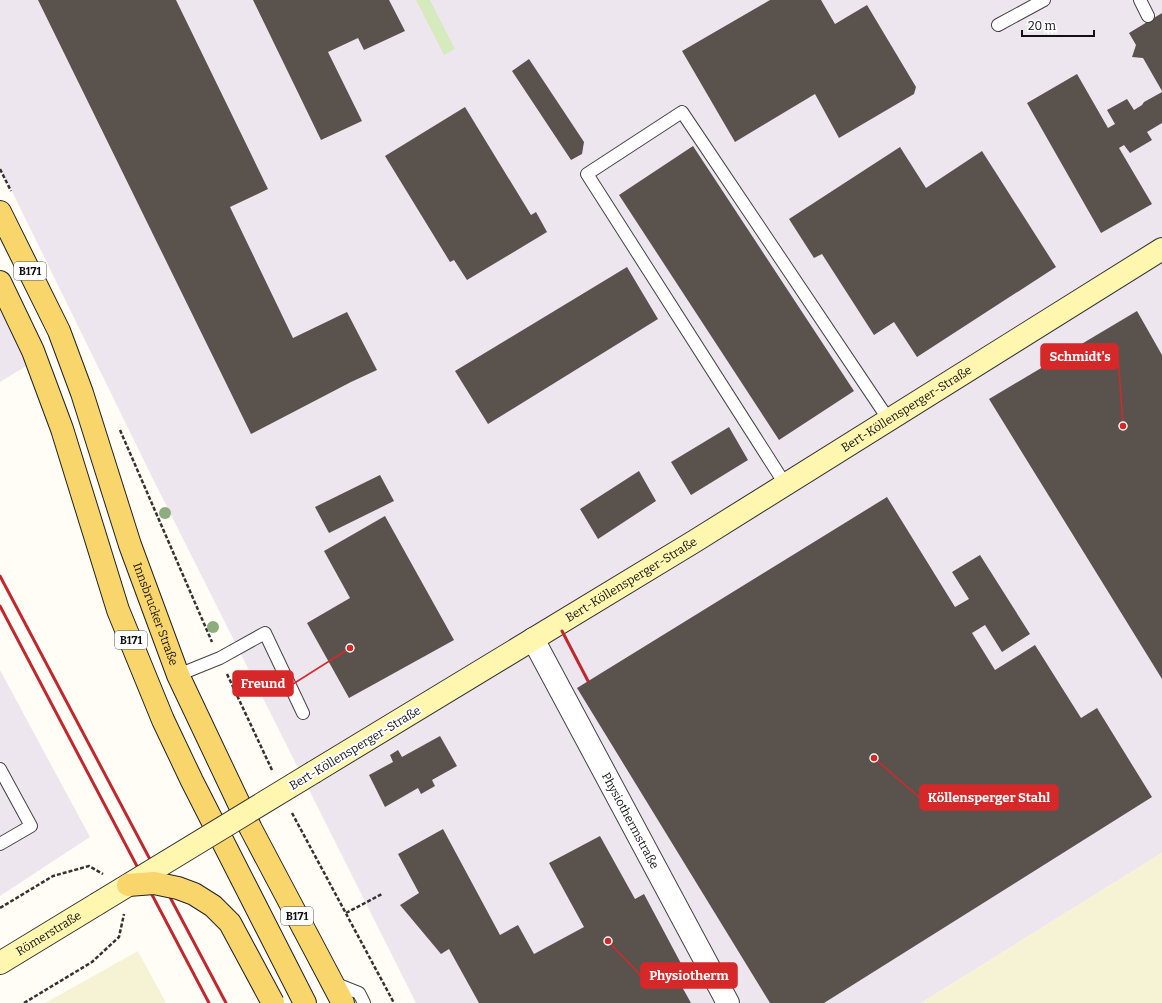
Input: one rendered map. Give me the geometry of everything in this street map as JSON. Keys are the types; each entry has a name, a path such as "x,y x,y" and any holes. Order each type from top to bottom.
{"main road":[{"name":"Innsbrucker Straße","path":"7,204 59,331 82,393 130,545 178,674 251,829 343,1003"},
{"name":"B171","path":"0,282 33,351 62,429 118,610 163,720 195,788 305,1003"},
{"path":"128,885 154,883 178,888 194,894 213,906 230,923 273,1003"}],"street":[{"name":"Bert-Köllensperger-Straße","path":"97,904 695,540 1162,249"},
{"name":"Physiothermstraße","path":"532,639 728,1003"},
{"name":"Römerstraße","path":"0,963 97,904"}],"lane":[{"path":"998,25 1044,0"},
{"path":"1140,0 1148,16"},
{"path":"785,484 586,174 682,112 889,420"},
{"path":"178,674 220,658 265,633 303,713"},
{"path":"0,769 31,826 0,844"},
{"path":"332,982 360,993 364,1003"}],"path":[{"path":"0,169 7,204"},
{"path":"120,429 220,658 272,771"},
{"path":"289,807 394,1003"},
{"path":"345,913 382,894"}],"shaded area":[{"path":"0,0 1162,0 1162,853 921,1003 416,1003 154,481 0,167"},
{"path":"0,310 28,365 0,382"},
{"path":"0,670 90,837 0,896"},
{"path":"1162,853 1162,1003 921,1003"},
{"path":"138,951 166,1003 45,1003"}],"green space":[{"path":"416,0 430,0 455,49 444,55"}],"building":[{"path":"38,0 176,0 268,189 230,207 293,338 347,312 377,370 251,434"},
{"path":"253,0 389,0 405,31 364,50 358,38 328,52 362,121 321,140"},
{"path":"770,0 821,0 835,24 867,5 916,87 914,94 839,138 815,94 735,142 682,51"},
{"path":"1162,13 1162,91 1143,58 1132,57 1136,45 1129,33"},
{"path":"529,59 584,142 582,154 571,160 512,71"},
{"path":"1077,74 1108,128 1115,124 1107,110 1127,99 1134,110 1144,102 1162,92 1162,123 1147,132 1152,140 1130,153 1124,145 1119,148 1152,204 1101,233 1027,103"},
{"path":"465,107 531,215 536,212 547,232 467,280 454,260 450,262 385,156"},
{"path":"693,146 854,391 779,440 619,195"},
{"path":"900,147 926,188 982,151 1056,267 917,357 894,322 874,335 822,254 814,258 789,219"},
{"path":"627,267 658,319 488,424 455,371"},
{"path":"1137,311 1162,355 1162,679 989,399"},
{"path":"729,427 748,460 691,495 671,462"},
{"path":"639,471 656,501 598,539 580,509"},
{"path":"380,475 394,501 329,533 315,507"},
{"path":"887,497 955,607 969,599 952,572 980,555 1030,634 1002,652 985,625 972,633 995,670 1035,645 1081,718 1097,708 1152,797 824,1003 770,1003 577,688"},
{"path":"385,516 454,640 349,698 307,623 350,598 324,551"},
{"path":"440,736 457,766 432,780 435,786 421,794 418,788 385,807 369,775 393,762 390,755 398,750 402,757"},
{"path":"443,829 500,935 518,925 534,954 584,927 549,863 600,836 635,899 644,894 685,971 676,976 691,1003 479,1003 449,949 441,954 400,905 419,893 398,854"}],"railway":[{"path":"0,576 226,1003"},
{"path":"0,606 209,1003"},
{"path":"562,631 588,681"}],"place":[{"name":"Schmidt's","path":"1123,426"},
{"name":"Freund","path":"350,648"},
{"name":"Köllensperger Stahl","path":"874,758"},
{"name":"Physiotherm","path":"608,941"}]}
